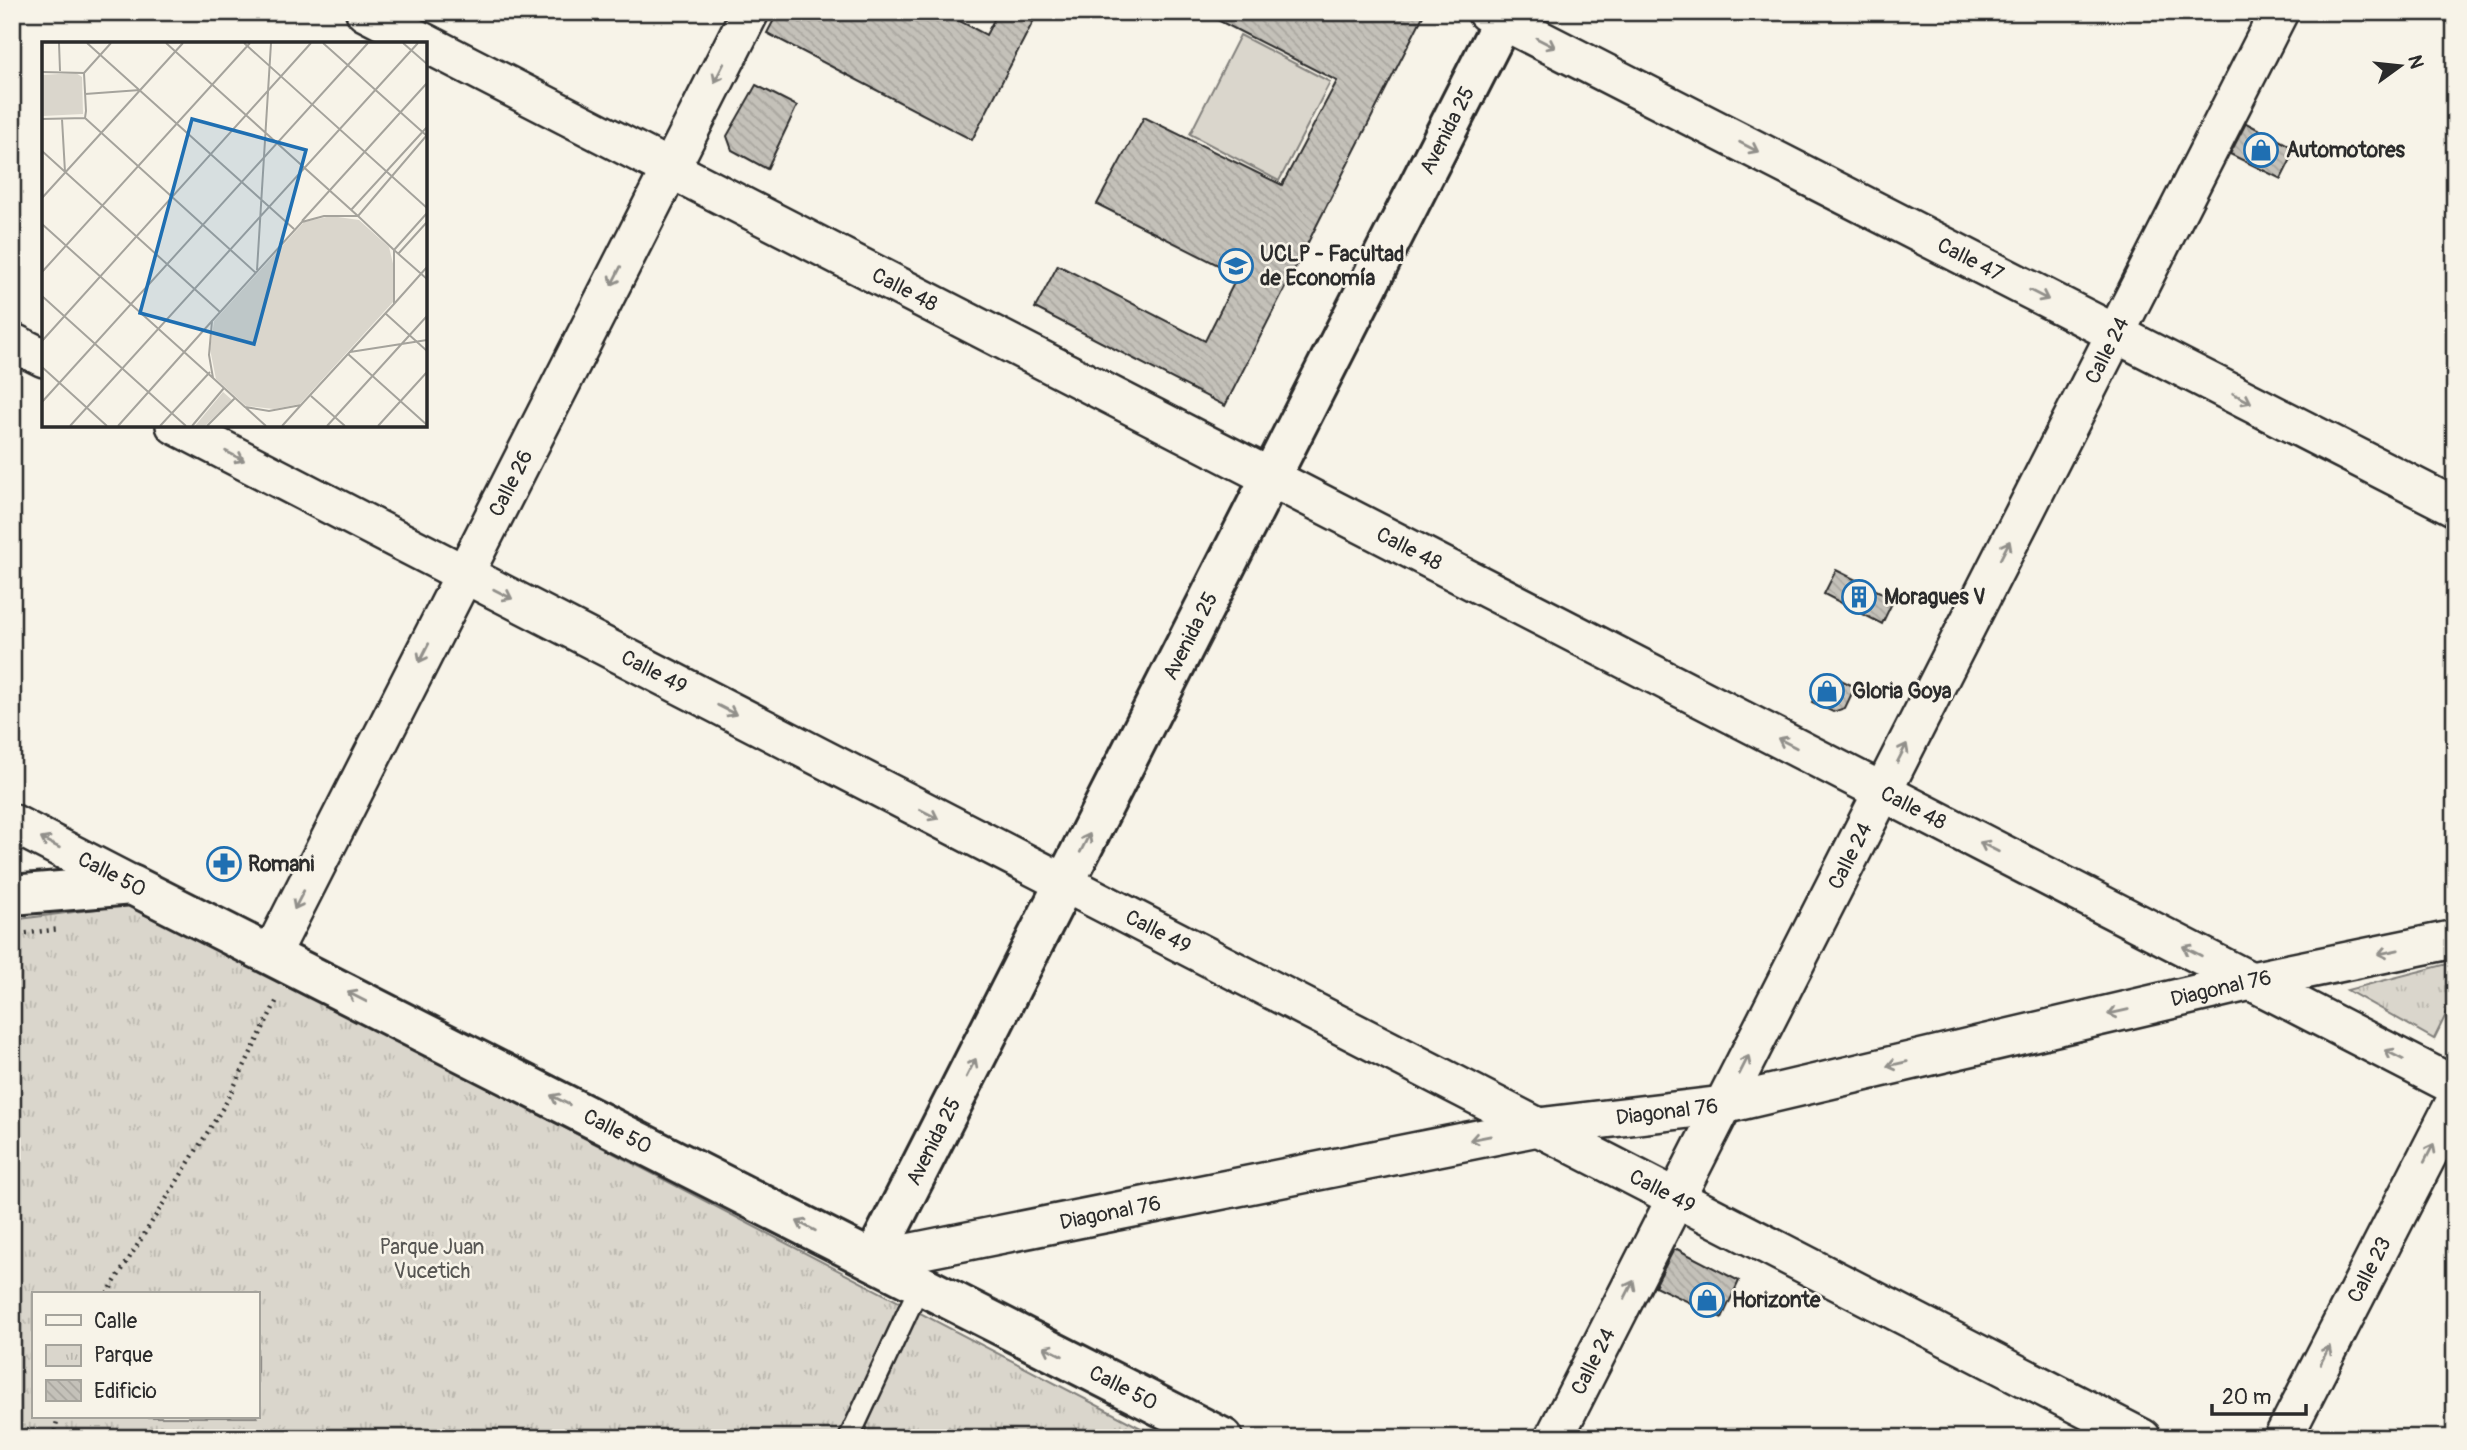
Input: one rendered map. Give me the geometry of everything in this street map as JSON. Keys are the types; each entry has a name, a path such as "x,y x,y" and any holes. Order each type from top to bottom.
{"main road":[{"name":"Avenida 25","path":"862,1254 1494,14"},
{"name":"Calle 50","path":"132,885 1223,1438"},
{"path":"12,895 132,885"}],"street":[{"name":"Calle 48","path":"365,12 423,42"},
{"name":"Calle 26","path":"282,959 464,574 750,12"},
{"name":"Calle 24","path":"1554,1438 2279,12"},
{"name":"Calle 47","path":"1494,14 2455,507"},
{"name":"Calle 48","path":"427,44 2455,1086"},
{"path":"12,342 42,357"},
{"name":"Calle 49","path":"179,427 2142,1438"},
{"name":"Calle 50","path":"12,823 132,885"},
{"name":"Diagonal 76","path":"862,1254 937,1248 1538,1127 1723,1105 2250,981 2455,939"},
{"name":"Calle 23","path":"2283,1438 2455,1102"}],"lane":[{"path":"849,1438 937,1248"}],"path":[{"path":"108,1292 227,1101 282,959"},
{"path":"53,1438 58,1418"}],"green space":[{"path":"1240,35 1330,82 1279,181 1190,134"},
{"name":"Parque Juan Vucetich","path":"135,904 1160,1438 12,1438 12,920"},
{"path":"2455,962 2455,996 2434,1039 2347,990"}],"building":[{"path":"778,12 943,12 986,35 998,12 1038,12 972,140 767,33"},
{"path":"1202,12 1425,12 1225,406 1035,308 1058,265 1205,341 1238,275 1097,204 1144,117 1282,185 1337,81"},
{"path":"756,85 797,106 767,169 732,150 727,136"},
{"name":"Automotores","path":"2246,123 2296,149 2281,179 2230,154"},
{"name":"Moragues V","path":"1836,570 1894,599 1882,624 1824,594"},
{"name":"Gloria Goya","path":"1827,673 1855,687 1845,708 1833,712 1812,702"},
{"name":"Horizonte","path":"1677,1249 1739,1281 1722,1318 1655,1286 1673,1251"}],"place":[{"name":"Automotores","path":"2261,150"},
{"name":"UCLP - Facultad de Economía","path":"1236,266"},
{"name":"Moragues V","path":"1859,597"},
{"name":"Gloria Goya","path":"1827,691"},
{"name":"Romani","path":"224,864"},
{"name":"Horizonte","path":"1707,1300"}]}
